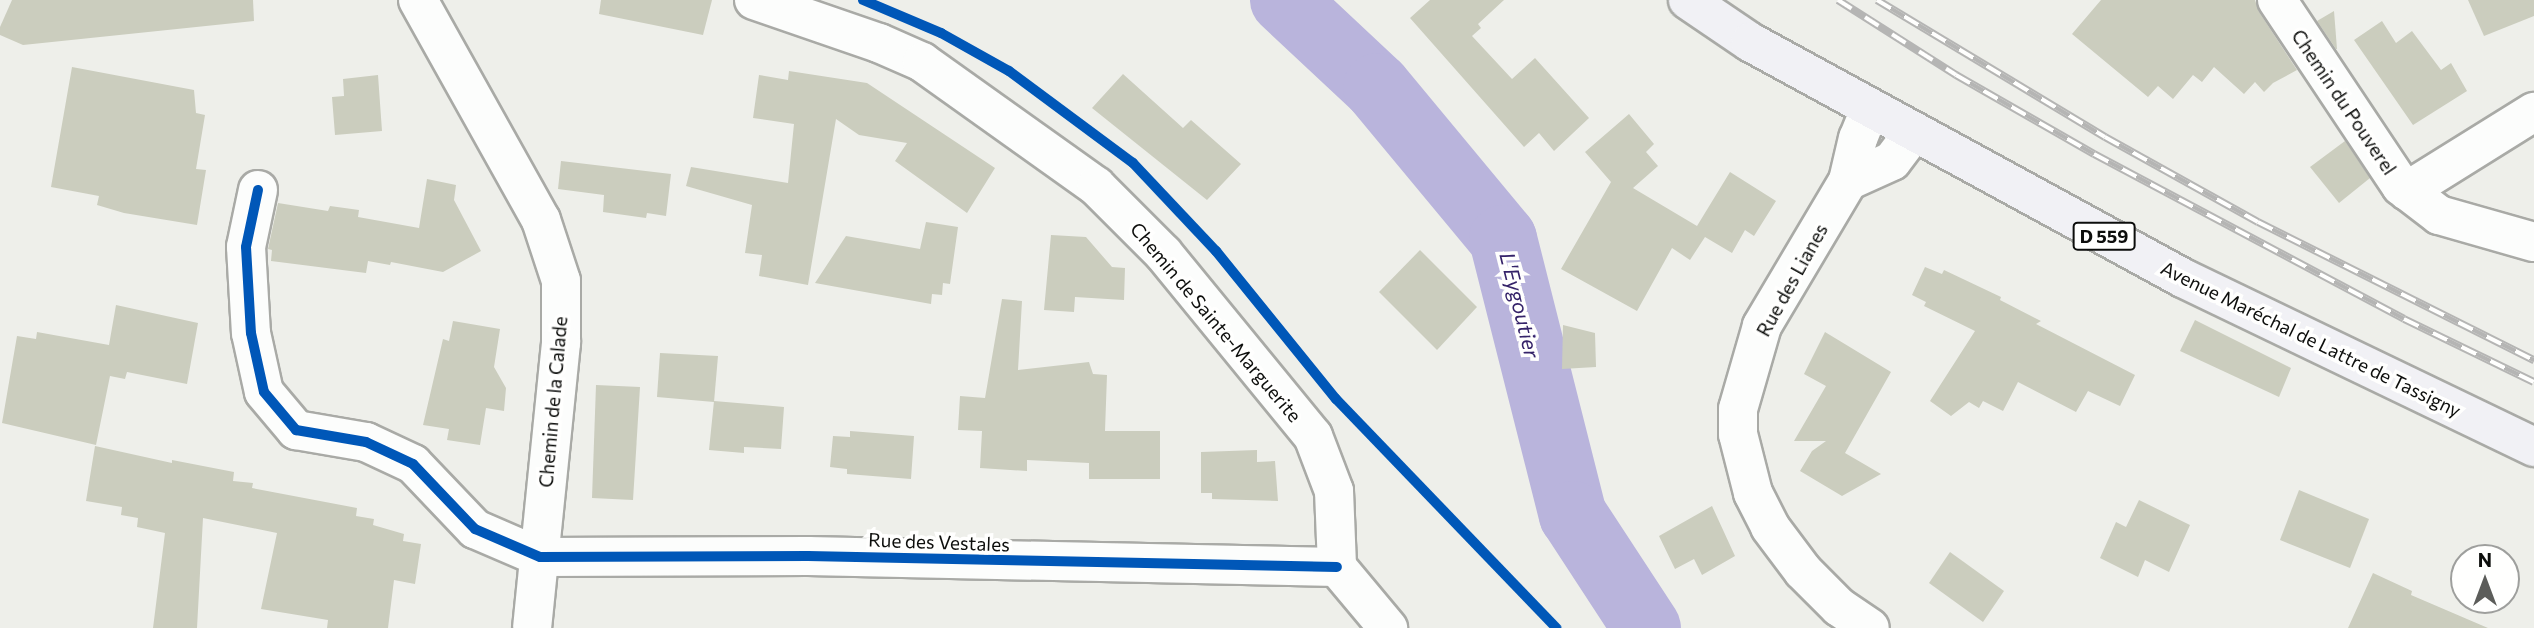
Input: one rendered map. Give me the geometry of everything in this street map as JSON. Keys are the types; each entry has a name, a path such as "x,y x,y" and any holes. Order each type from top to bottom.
{"main road":[{"name":"Avenue Maréchal de Lattre de Tassigny","path":"1688,0 1750,42 2183,278 2534,447"}],"street":[{"name":"Chemin de la Calade","path":"418,0 541,220 561,282 561,343 532,628"},
{"name":"Chemin de Sainte-Marguerite","path":"754,0 879,43 922,62 1096,186 1163,253 1313,436 1334,491 1337,567"},
{"name":"Chemin du Pouverel","path":"2277,0 2401,186 2439,215 2534,243"},
{"name":"Rue des Lianes","path":"1870,109 1858,138 1848,181 1762,326 1738,410 1738,434 1753,493 1770,527 1803,571 1839,607 1870,628"},
{"path":"2407,191 2534,112"},
{"path":"1848,181 1892,160 1913,133"},
{"path":"258,190 246,247 251,333 264,392 296,430 366,442 413,464 475,528 540,557"},
{"name":"Rue des Vestales","path":"540,557 808,556 1337,567"},
{"path":"1337,567 1388,628"}],"building":[{"path":"12,0 253,0 254,21 23,45 0,35 0,27"},
{"path":"601,0 712,0 703,35 599,14"},
{"path":"1430,0 1504,0 1478,24 1481,28 1472,36 1512,79 1535,58 1589,118 1554,151 1539,133 1524,147 1410,18"},
{"path":"2101,0 2255,0 2259,12 2297,70 2273,83 2264,92 2255,82 2244,94 2214,67 2202,82 2193,75 2173,99 2158,86 2148,97 2072,34"},
{"path":"2468,0 2534,0 2534,16 2484,36"},
{"path":"2334,11 2337,49 2317,21"},
{"path":"2382,21 2396,43 2412,31 2441,70 2451,63 2467,91 2413,125 2354,40"},
{"path":"72,67 194,90 196,113 205,115 196,169 206,170 197,225 124,213 97,205 99,196 51,187"},
{"path":"789,71 867,83 995,168 967,213 895,161 907,143 859,135 836,119 808,285 759,276 762,255 745,253 752,205 686,186 691,167 788,183 794,124 753,118 759,75 788,80"},
{"path":"1123,74 1183,128 1191,120 1241,164 1207,200 1092,108"},
{"path":"378,75 382,131 335,135 332,97 344,96 343,79"},
{"path":"1629,114 1654,144 1646,152 1658,166 1633,188 1697,226 1730,172 1776,201 1754,236 1745,230 1732,253 1705,237 1690,260 1672,248 1637,311 1561,269 1611,182 1585,152"},
{"path":"2345,141 2370,178 2339,203 2310,167"},
{"path":"561,161 671,174 666,216 647,213 646,218 603,212 604,195 558,189"},
{"path":"427,179 456,185 454,200 481,251 443,272 391,262 390,265 368,261 366,273 271,261 272,250 268,249 278,203 328,211 330,206 359,210 358,217 419,228"},
{"path":"926,222 958,227 950,284 943,283 942,295 932,294 931,304 815,283 846,236 920,249"},
{"path":"1051,235 1086,237 1112,267 1125,268 1124,300 1075,297 1074,312 1044,310"},
{"path":"1420,250 1477,307 1437,350 1379,292"},
{"path":"1925,267 1942,274 1944,270 2001,297 2000,300 2041,321 2036,324 2135,375 2120,406 2088,391 2076,412 2018,382 2003,411 1983,401 1979,408 1969,402 1951,416 1930,401 1975,331 1924,306 1926,302 1912,295"},
{"path":"1002,299 1022,301 1018,370 1089,362 1093,374 1107,375 1105,431 1160,431 1160,479 1089,479 1089,463 1027,460 1027,471 980,468 982,431 958,430 960,396 985,398"},
{"path":"116,305 198,323 187,384 127,372 125,379 110,376 96,445 2,423 17,336 36,339 37,332 109,345"},
{"path":"2195,320 2291,368 2279,397 2180,351"},
{"path":"453,321 500,329 494,367 506,388 504,411 486,408 480,445 447,440 449,429 423,425 443,339 449,341"},
{"path":"1563,325 1595,333 1596,367 1562,369"},
{"path":"1825,332 1891,372 1845,453 1881,474 1842,496 1800,471 1812,451 1826,441 1794,441 1826,386 1804,374"},
{"path":"660,353 718,356 714,402 657,397"},
{"path":"596,385 640,387 633,500 592,498"},
{"path":"714,401 784,407 781,449 744,447 744,453 709,450"},
{"path":"850,431 914,436 911,479 847,474 847,469 830,467 833,436 850,437"},
{"path":"95,446 172,463 172,460 234,472 233,481 253,483 252,488 357,508 356,516 374,519 373,525 404,534 403,541 421,544 415,584 394,580 388,628 327,628 328,620 261,609 277,533 203,518 197,628 153,628 165,533 137,527 138,518 121,515 122,507 86,501"},
{"path":"1257,450 1257,462 1275,461 1278,501 1212,499 1212,493 1201,493 1201,452"},
{"path":"2299,490 2369,519 2350,568 2280,540"},
{"path":"2139,500 2190,525 2169,572 2145,560 2138,577 2100,558 2116,522 2126,527"},
{"path":"1712,506 1735,556 1702,575 1694,559 1675,569 1659,536"},
{"path":"1950,552 2004,591 1983,622 1929,583"},
{"path":"2373,573 2412,591 2411,595 2450,614 2488,628 2348,628"}],"waterway":[{"name":"L'Eygoutier","path":"1284,0 1377,87 1503,239 1573,515 1647,628"}],"railway":[{"path":"1838,0 1956,75 2094,154 2404,319 2534,382"},
{"path":"1877,0 2105,137 2258,222 2534,360"}],"cycle path":[{"path":"863,0 941,33 1009,71 1133,163 1216,251 1336,399 1556,628"},
{"path":"258,190 246,247 251,333 264,392 296,430 366,442 413,464 475,529 540,557 808,556 1337,567"}]}
